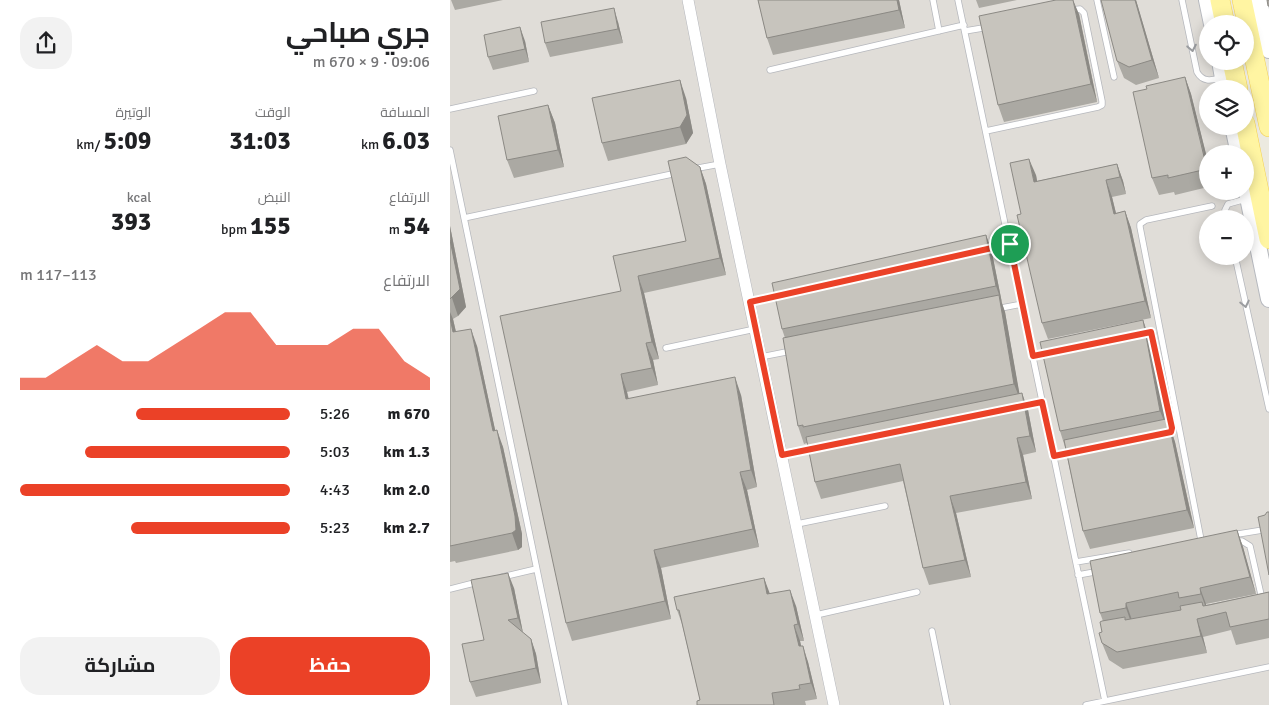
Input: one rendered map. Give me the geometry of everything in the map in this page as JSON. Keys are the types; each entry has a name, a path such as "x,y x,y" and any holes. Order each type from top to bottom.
{"main road":[{"path":"1220,0 1223,15"},
{"path":"1242,0 1269,128"},
{"path":"1247,135 1269,239"}],"street":[{"path":"688,0 720,164 834,705"},
{"path":"1207,0 1210,15"},
{"path":"1259,0 1269,50"},
{"path":"1249,200 1269,299"}],"lane":[{"path":"932,0 939,31"},
{"path":"958,0 1105,701"},
{"path":"1097,0 1114,77"},
{"path":"1182,0 1197,72 1204,80"},
{"path":"986,131 1102,105 1084,13 1080,9 1068,11"},
{"path":"770,70 939,31 993,26"},
{"path":"450,109 534,92"},
{"path":"450,150 565,705"},
{"path":"464,218 720,164"},
{"path":"1225,210 1228,204 1233,200"},
{"path":"1201,540 1140,224 1146,220 1212,206"},
{"path":"981,250 1010,244"},
{"path":"1237,265 1269,409"},
{"path":"750,302 788,293"},
{"path":"993,310 1022,304"},
{"path":"666,348 755,329"},
{"path":"1130,336 1150,331 1153,334 1172,430 1160,435"},
{"path":"761,356 800,349"},
{"path":"1033,356 1043,354"},
{"path":"1014,408 1042,402"},
{"path":"782,455 821,447"},
{"path":"1054,456 1083,450"},
{"path":"797,524 885,506"},
{"path":"1221,537 1269,528"},
{"path":"1192,542 1211,539"},
{"path":"1228,544 1242,541 1250,546 1262,599 1259,604"},
{"path":"1076,562 1138,552"},
{"path":"498,578 536,569"},
{"path":"1078,575 1104,570"},
{"path":"450,589 488,580"},
{"path":"816,615 917,592"},
{"path":"932,631 947,705"},
{"path":"1091,637 1099,636"},
{"path":"1086,705 1269,667"}],"shaded area":[{"path":"450,0 1212,0 1210,15 1199,15 1199,70 1227,70 1229,80 1199,80 1199,135 1241,135 1243,145 1199,145 1199,200 1254,200 1254,197 1269,266 1269,705 450,705"}],"building":[{"path":"758,0 897,0 899,10 767,38"},
{"path":"1056,0 1073,0 1091,84 998,105 979,16"},
{"path":"1101,0 1135,0 1152,60 1129,67 1117,61"},
{"path":"614,8 618,29 545,43 541,22"},
{"path":"520,27 525,49 488,57 484,35"},
{"path":"1185,77 1201,145 1199,145 1199,171 1168,178 1168,175 1152,178 1133,92 1147,89 1146,86"},
{"path":"680,80 687,115 680,127 602,143 592,98"},
{"path":"548,105 558,150 507,160 498,116"},
{"path":"686,157 700,167 720,258 638,276 652,342 646,343 652,368 621,374 626,399 735,377 751,470 740,472 753,529 654,550 665,601 566,623 500,316 621,291 613,256 686,241 668,161"},
{"path":"1029,159 1034,182 1117,164 1120,177 1106,180 1114,214 1125,211 1145,301 1042,323 1017,215 1021,214 1010,163"},
{"path":"986,235 996,286 782,329 772,283"},
{"path":"450,240 460,289 450,299"},
{"path":"999,295 1014,384 803,427 803,425 798,426 783,338"},
{"path":"450,318 453,332 471,329 493,431 497,430 515,516 516,530 512,533 450,546"},
{"path":"1143,320 1160,411 1060,431 1040,342"},
{"path":"1022,393 1030,436 1017,438 1026,482 950,496 965,560 923,568 900,464 815,482 806,437"},
{"path":"1166,419 1167,425 1169,424 1187,510 1083,531 1064,440"},
{"path":"1269,512 1269,575 1258,517 1265,515"},
{"path":"1237,530 1250,577 1200,588 1201,594 1179,598 1178,592 1126,603 1126,608 1100,613 1090,561"},
{"path":"508,573 518,618 508,620 531,639 536,668 470,682 462,644 484,640 471,580"},
{"path":"764,578 767,594 790,590 798,624 794,625 799,646 803,646 811,683 799,685 800,689 772,693 774,705 697,705 697,701 700,700 679,610 677,610 674,597"},
{"path":"1269,592 1269,619 1230,627 1226,612 1197,619 1201,636 1117,652 1102,643 1099,633 1102,632 1100,622 1102,621 1125,617 1125,620 1181,610 1180,606 1202,602 1203,606"}],"route":[{"path":"1010,244 1033,356 1150,331 1153,334 1172,428 1171,432 1054,456 1042,402 782,455 750,302 1010,244"}]}
